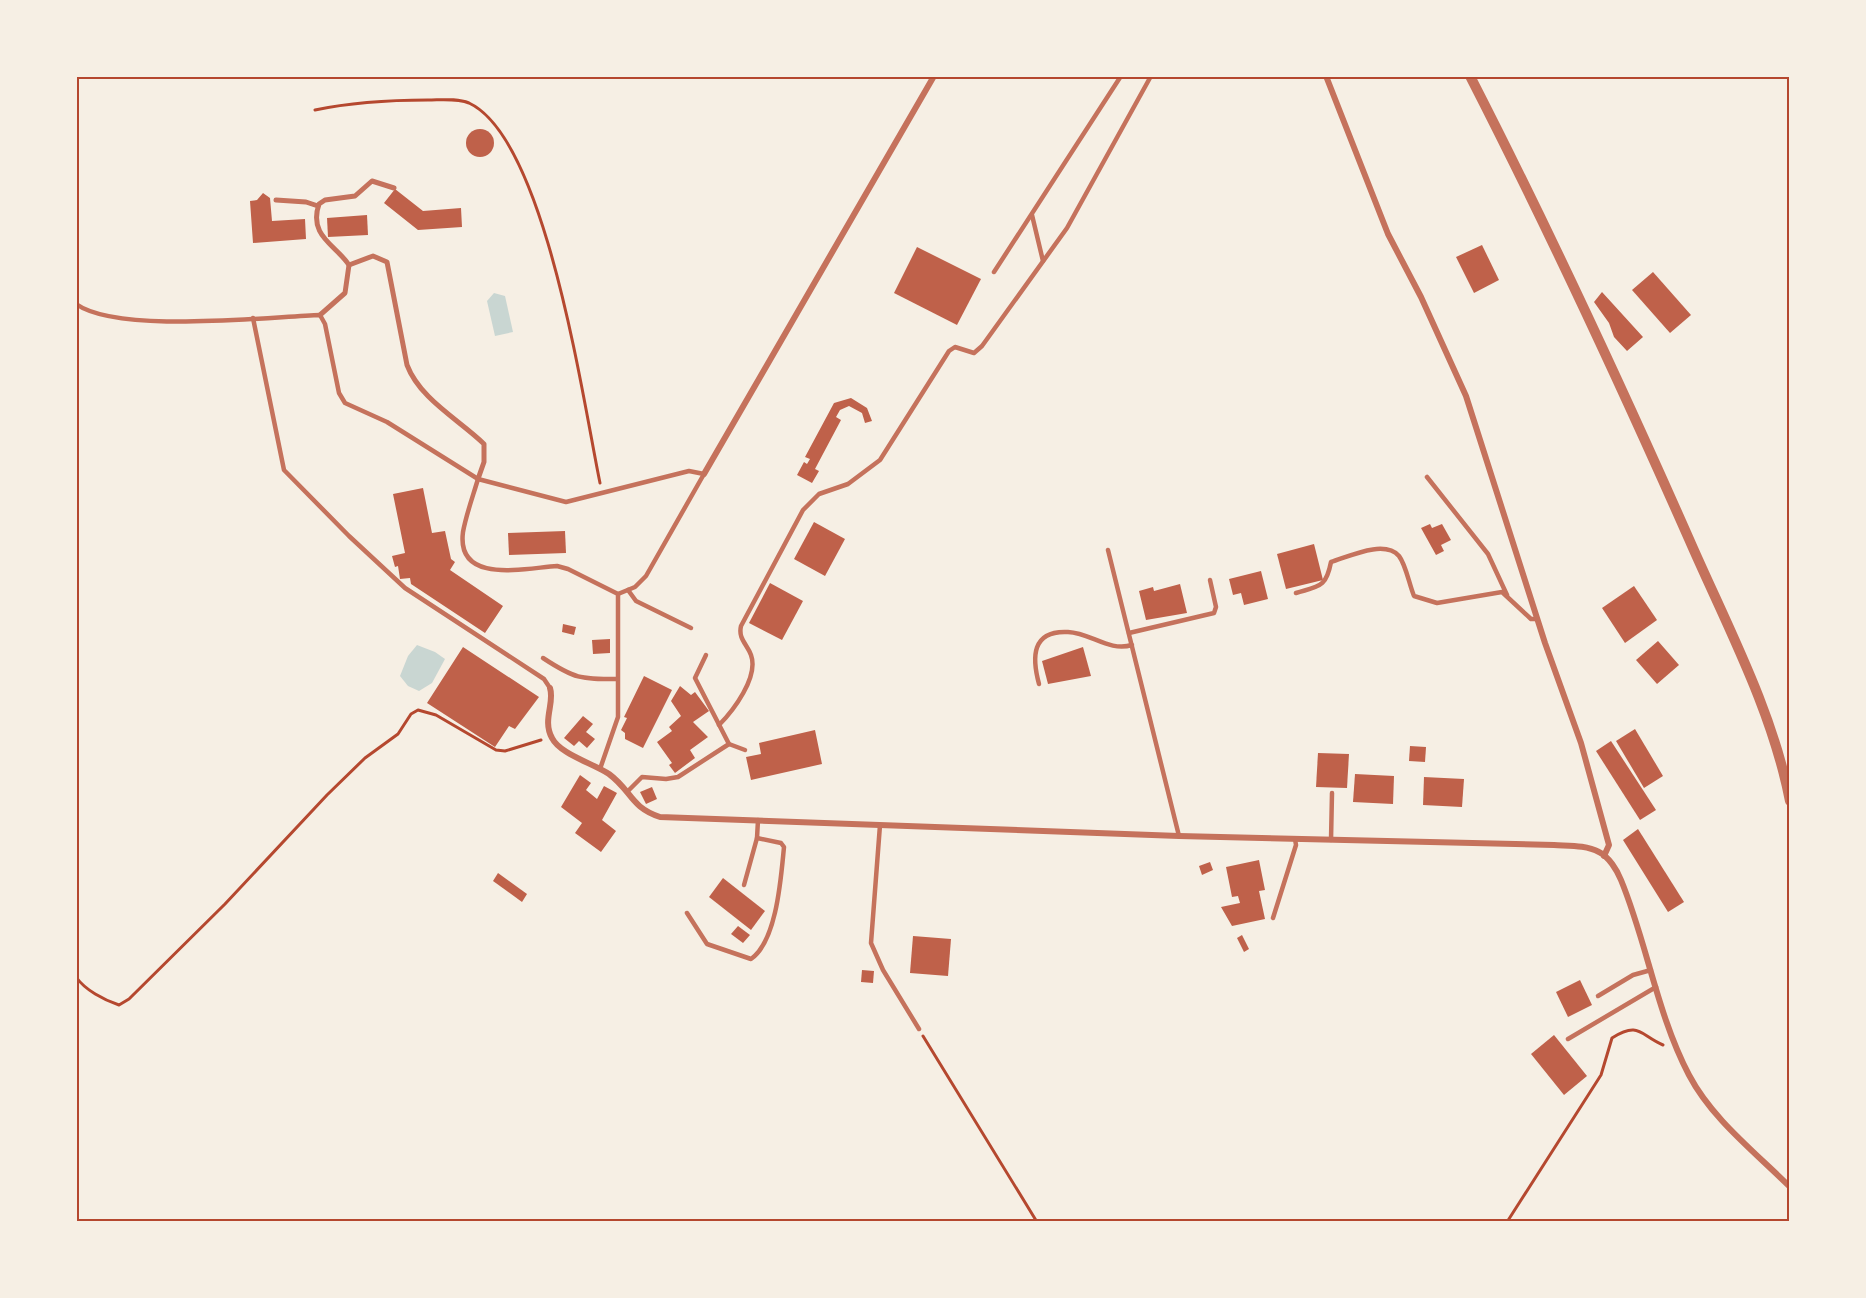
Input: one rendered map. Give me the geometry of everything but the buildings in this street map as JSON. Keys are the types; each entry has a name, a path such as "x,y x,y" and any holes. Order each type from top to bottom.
{"street":[{"path":"704,474 934,76"},
{"path":"1326,76 1388,234 1421,297 1466,396 1537,619 1581,743 1609,845 1604,856"},
{"path":"1470,76 1571,282 1708,582 1766,717 1790,801"},
{"path":"318,206 325,200 355,196 372,181 394,188"},
{"path":"276,200 306,202 318,206"},
{"path":"318,206 322,236 349,265"},
{"path":"349,265 373,256 387,262 407,364 413,379 484,444 484,462 478,479"},
{"path":"320,315 331,302 345,293 349,265"},
{"path":"550,688 552,694 547,723 551,737 561,750 580,757 600,769 622,785 633,803 646,813 660,817 1179,836 1554,845 1580,847 1604,856 1621,879 1656,987 1688,1072 1714,1111 1790,1187"}],"lane":[{"path":"994,272 1121,76"},
{"path":"719,725 742,697 753,665 751,655 743,644 741,626 803,510 819,494 848,484 880,460 949,351 955,347 974,353 981,346 1043,261 1087,194 1151,76"},
{"path":"1032,215 1043,261"},
{"path":"76,304 84,310 144,322 320,315 326,324 339,393 345,403 387,422 478,479 567,502 689,471 704,474 646,576 628,590 618,594 568,569 557,566 488,570 475,567 463,550 463,533 478,479"},
{"path":"253,318 284,470 355,542 405,588 544,679 550,688"},
{"path":"1427,477 1488,554 1507,590 1507,595"},
{"path":"1296,593 1323,585 1328,579 1330,562 1377,549 1390,549 1400,557 1414,596 1427,602 1437,603 1502,592 1531,619 1537,619"},
{"path":"1108,550 1179,836"},
{"path":"1129,633 1214,612 1216,607 1210,580"},
{"path":"628,590 636,601 691,628"},
{"path":"600,769 618,717 618,594"},
{"path":"1039,684 1034,664 1035,651 1039,641 1048,636 1068,632 1121,648 1132,645"},
{"path":"706,655 695,678 729,744 745,750"},
{"path":"543,658 571,676 583,679 617,679"},
{"path":"627,792 642,777 678,777 729,744"},
{"path":"1331,840 1332,794"},
{"path":"744,885 757,838 758,819"},
{"path":"880,825 872,943 883,970 919,1029"},
{"path":"687,913 707,944 751,959 758,954 776,912 784,847 781,843 757,838"},
{"path":"1273,918 1296,845 1295,839"},
{"path":"1598,996 1633,975 1651,970"},
{"path":"1568,1039 1656,987"}],"path":[{"path":"315,110 370,100 449,100 466,102 483,111 496,126 527,182 546,229 602,493"},
{"path":"76,977 90,990 110,1002 119,1005 129,999 225,904 327,795 365,758 398,734 411,714 418,710 436,715 496,750 505,751 551,737"},
{"path":"919,1029 1037,1221"},
{"path":"1507,1221 1601,1075 1612,1038 1624,1030 1635,1029 1667,1046 1677,1044"}],"shaded area":[{"path":"494,293 505,296 513,332 495,336 487,301"},
{"path":"417,645 445,659 432,683 419,691 408,686 400,676 408,656"}]}
